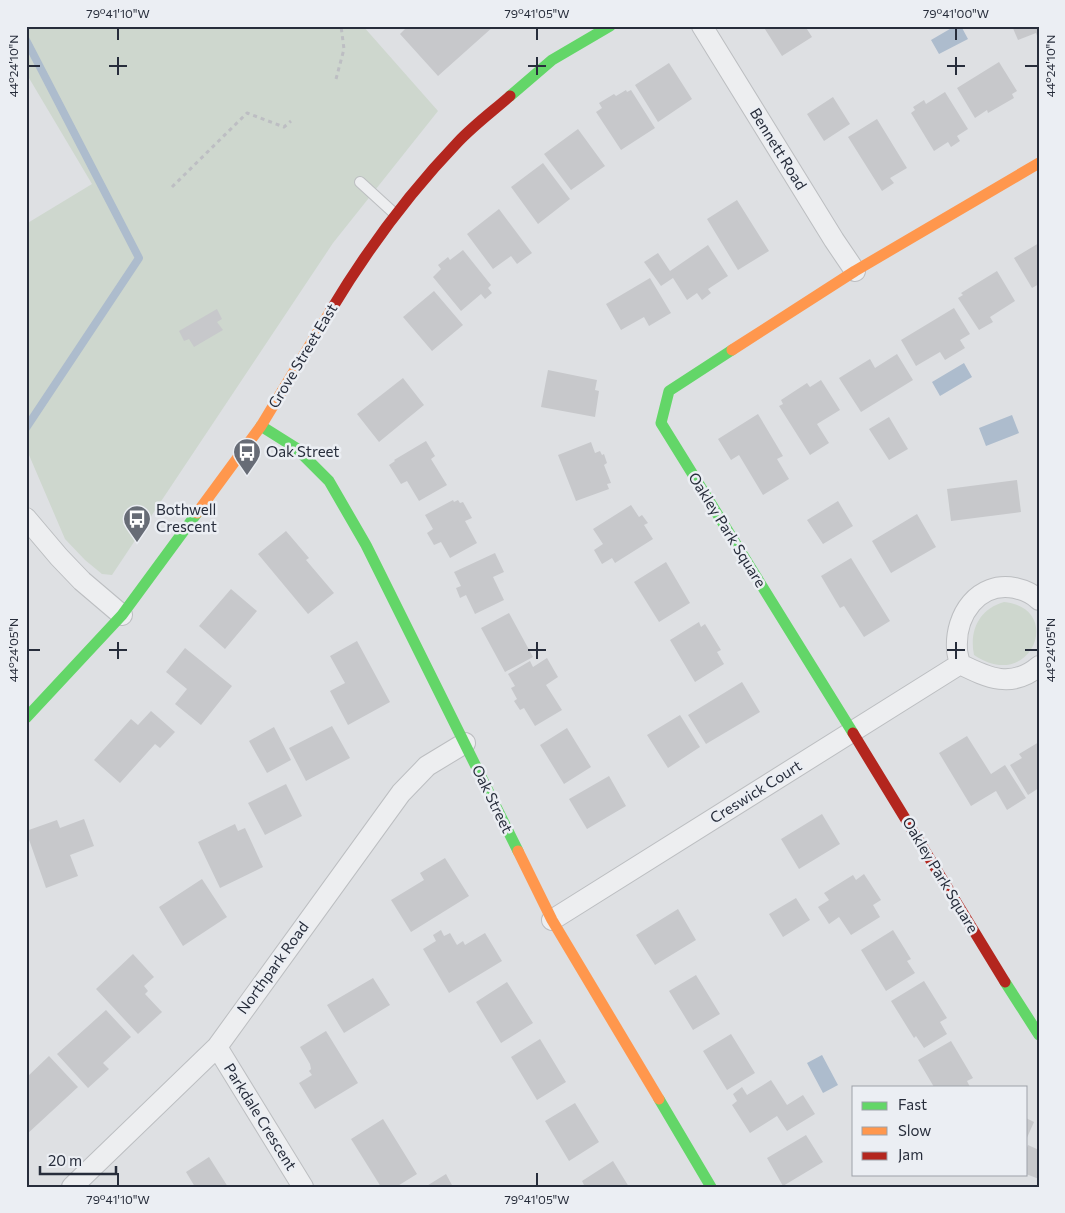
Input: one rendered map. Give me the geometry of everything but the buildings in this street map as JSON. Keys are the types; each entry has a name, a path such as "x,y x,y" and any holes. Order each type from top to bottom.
{"street":[{"name":"Grove Street East","path":"26,718 122,615 261,426 347,283 396,214 459,141 552,60 610,26"},
{"name":"Bennett Road","path":"702,26 855,271"},
{"name":"Oakley Park Square","path":"1039,163 855,271 669,392 661,424 1039,1035"},
{"name":"Oak Street","path":"261,426 296,448 329,481 366,545 552,920 711,1187"},
{"path":"26,518 58,557 82,581 122,615"},
{"path":"1039,600 1023,590 1008,587 994,588 980,594 962,616 956,648 960,664 989,677 1003,680 1018,678 1039,666"},
{"name":"Creswick Court","path":"552,920 960,664"},
{"name":"Northpark Road","path":"72,1187 217,1047 401,793 427,766 465,743"},
{"name":"Parkdale Crescent","path":"217,1047 303,1187"}],"lane":[{"path":"360,182 396,214"}],"path":[{"path":"336,79 344,49 341,26"},
{"path":"172,187 247,112 284,127 291,120"}],"shaded area":[{"path":"26,26 363,26 438,111 333,243 112,575 102,574 85,560 65,539 26,448 26,224 92,184 26,73"},
{"path":"1004,602 1023,608 1033,618 1036,632 1033,645 1025,657 1011,664 994,664 974,655 973,638 982,616 995,605"}],"water":[{"path":"955,26 961,26 968,39 939,54 931,40"},
{"path":"964,363 972,377 940,396 932,382"},
{"path":"1012,415 1019,433 986,446 979,428"},
{"path":"822,1055 838,1085 823,1093 807,1063"}],"waterway":[{"path":"26,40 139,258 26,428"}],"traffic: fast":[{"path":"510,96 552,60 610,26"},
{"path":"732,350 669,391 661,423 853,733"},
{"path":"261,426 296,448 329,481 366,545 518,851"},
{"path":"26,718 122,615 197,513"},
{"path":"1005,982 1039,1035"},
{"path":"659,1099 711,1187"}],"traffic: slow":[{"path":"732,350 855,271 1039,163"},
{"path":"197,513 261,426 331,310"},
{"path":"518,851 552,920 659,1099"}],"traffic: jam":[{"path":"331,310 359,265 406,201 464,136 510,96"},
{"path":"853,733 1005,982"}],"place":[{"name":"Oak Street","path":"247,476"},
{"name":"Bothwell Crescent","path":"137,543"}]}
